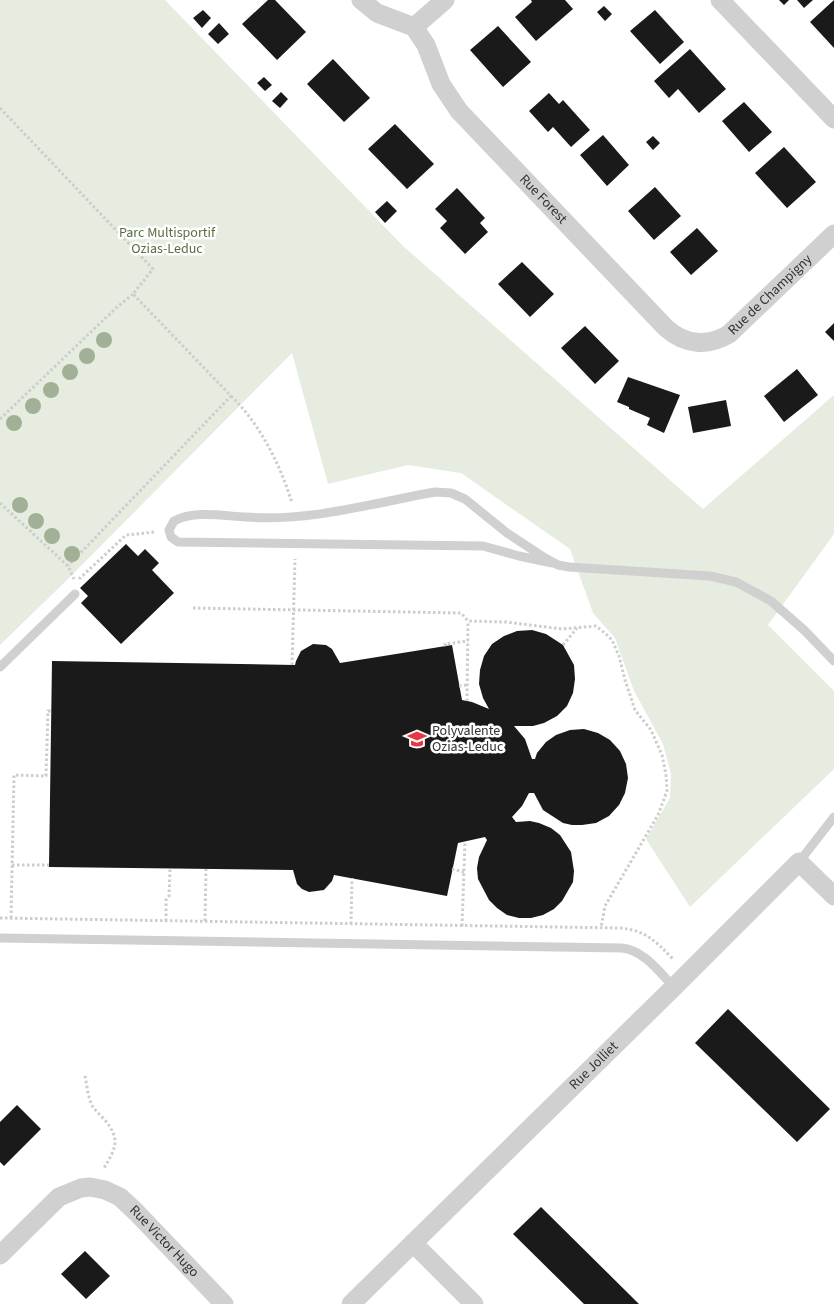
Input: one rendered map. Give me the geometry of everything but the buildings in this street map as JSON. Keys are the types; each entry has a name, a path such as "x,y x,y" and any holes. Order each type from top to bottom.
{"street":[{"path":"361,0 376,13 414,27 444,0"},
{"path":"720,0 834,119"},
{"name":"Rue Forest","path":"414,27 426,45 441,84 460,111 672,334 686,341 701,343"},
{"name":"Rue de Champigny","path":"701,343 716,341 735,330 834,234"},
{"path":"799,862 834,896"},
{"name":"Rue Jolliet","path":"351,1304 799,862"},
{"path":"0,1255 59,1197 81,1188 97,1188"},
{"name":"Rue Victor Hugo","path":"97,1188 113,1193 126,1202 224,1304"},
{"path":"413,1243 474,1304"}],"lane":[{"path":"552,562 507,533 465,499 450,493 435,492 322,514 295,517 262,518 194,515 174,521 170,530 171,537 178,542 483,546 569,567 710,576 736,582 771,601 804,630 834,661"},
{"path":"0,667 75,594"},
{"path":"799,862 834,817"},
{"path":"0,938 628,949 640,955 674,987"}],"path":[{"path":"0,108 153,269 133,294 109,314 0,420"},
{"path":"133,294 251,418 286,483 295,517"},
{"path":"0,503 68,566 231,396"},
{"path":"75,583 126,535 170,530"},
{"path":"292,665 295,544"},
{"path":"193,608 461,613 468,621 467,701"},
{"path":"468,621 506,622 562,628 596,626 612,640 619,656 632,704 660,746 667,783 665,800 605,906 601,928"},
{"path":"563,645 578,627"},
{"path":"446,646 445,644 468,641"},
{"path":"460,686 467,685"},
{"path":"11,918 14,775 49,776 48,712 52,712"},
{"path":"462,926 465,842"},
{"path":"12,865 49,865"},
{"path":"166,921 166,900 170,896 170,868"},
{"path":"205,921 206,869"},
{"path":"452,869 464,872"},
{"path":"351,924 352,878"},
{"path":"0,918 601,928 638,931 651,938 674,960"},
{"path":"85,1076 92,1106 105,1120 116,1138 116,1145 102,1170 97,1188"}],"green space":[{"name":"Parc Multisportif Ozias-Leduc","path":"0,0 165,0 403,246 703,509 834,395 834,534 768,625 834,691 834,769 690,907 646,839 670,798 671,774 663,744 634,691 615,638 593,613 570,549 461,473 408,465 328,484 292,353 0,645"}],"place":[{"name":"Polyvalente Ozias-Leduc","path":"417,739"}]}
